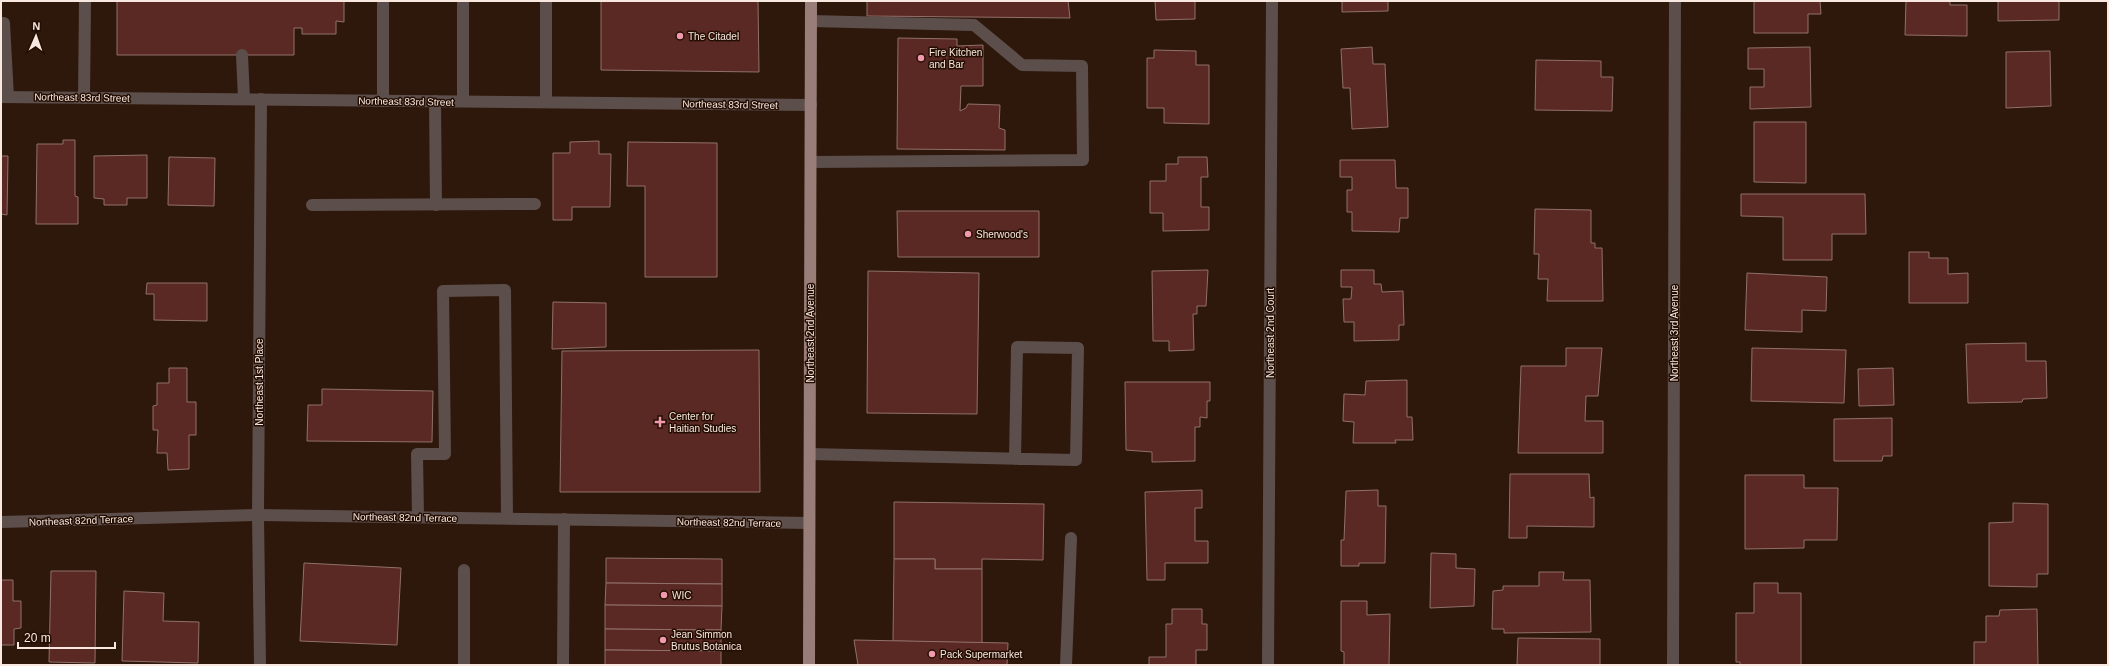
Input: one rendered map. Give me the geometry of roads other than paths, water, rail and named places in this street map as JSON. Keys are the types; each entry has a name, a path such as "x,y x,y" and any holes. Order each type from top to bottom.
{"main road":[{"name":"Northeast 2nd Avenue","path":"809,665 811,1"}],"street":[{"path":"84,98 85,1"},
{"path":"383,1 383,100"},
{"path":"463,1 463,101"},
{"path":"546,1 546,102"},
{"name":"Northeast 2nd Court","path":"1268,665 1272,1"},
{"name":"Northeast 3rd Avenue","path":"1673,665 1675,1"},
{"path":"811,21 974,25 1022,65 1082,66 1083,160 811,162"},
{"path":"1,23 4,23 5,97"},
{"path":"242,55 244,99"},
{"name":"Northeast 83rd Street","path":"5,97 811,105"},
{"name":"Northeast 1st Place","path":"260,665 258,515 261,99"},
{"path":"435,101 436,205"},
{"path":"312,205 535,204"},
{"path":"418,517 417,454 445,454 443,291 505,290 507,518"},
{"path":"810,454 1015,459 1076,460 1078,348 1017,347 1015,459"},
{"name":"Northeast 82nd Terrace","path":"1,522 258,515 809,523"},
{"path":"563,665 564,519"},
{"path":"1066,665 1071,538"},
{"path":"464,570 464,665"}],"place":[{"name":"The Citadel","path":"680,36"},
{"name":"Fire Kitchen and Bar","path":"921,58"},
{"name":"Sherwood's","path":"968,234"},
{"name":"Center for Haitian Studies","path":"660,422"},
{"name":"WIC","path":"664,595"},
{"name":"Jean Simmon Brutus Botanica","path":"663,640"},
{"name":"Pack Supermarket","path":"932,654"}]}
